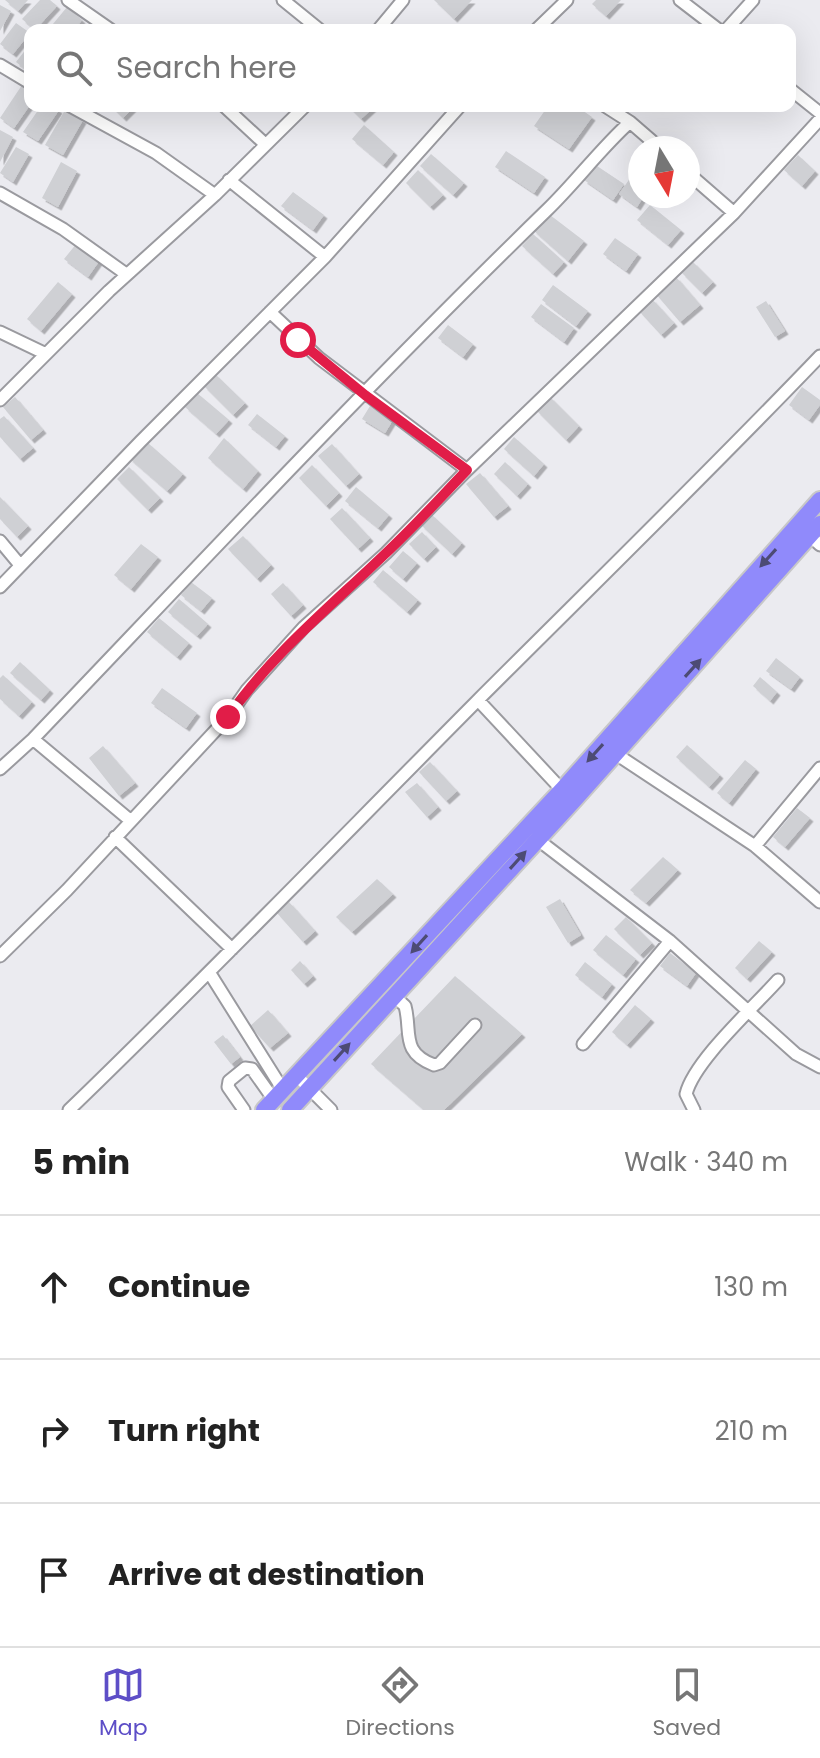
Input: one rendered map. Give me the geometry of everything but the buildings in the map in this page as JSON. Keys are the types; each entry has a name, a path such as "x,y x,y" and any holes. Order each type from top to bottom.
{"highway":[{"path":"274,1100 562,790 820,500"},
{"path":"290,1110 817,535"}],"street":[{"path":"68,0 102,24"},
{"path":"283,0 313,24"},
{"path":"383,24 403,0"},
{"path":"542,24 567,0"},
{"path":"680,0 711,24"},
{"path":"731,24 753,0"},
{"path":"0,65 24,79"},
{"path":"0,956 67,890 228,717 247,690 304,627 386,553 467,470 734,213 820,116 796,94"},
{"path":"81,112 156,153 215,195"},
{"path":"230,112 265,144"},
{"path":"0,400 44,353 215,195 299,112"},
{"path":"0,587 325,257 455,112"},
{"path":"614,112 646,136"},
{"path":"0,768 33,739 221,540 459,295 551,207 630,122"},
{"path":"229,180 325,257"},
{"path":"700,183 734,213"},
{"path":"0,193 63,229 126,274"},
{"path":"270,312 298,340 365,395 467,470"},
{"path":"0,332 44,353"},
{"path":"69,1110 712,468 820,356"},
{"path":"0,541 20,565"},
{"path":"478,700 562,790"},
{"path":"33,739 131,821"},
{"path":"616,754 755,846 820,902"},
{"path":"755,846 820,768"},
{"path":"115,837 232,949"},
{"path":"537,839 670,941 796,1054 820,1067"},
{"path":"583,1044 670,941"},
{"path":"209,972 274,1100"},
{"path":"694,1110 686,1094 692,1078 778,980"},
{"path":"394,996 405,1006 407,1041 428,1063 440,1063 475,1025"},
{"path":"244,1110 228,1087 229,1081 245,1068 252,1069 274,1100"},
{"path":"295,1074 331,1110"}],"route":[{"path":"228,717 247,690 304,627 386,553 467,470 365,395 298,340"}]}
